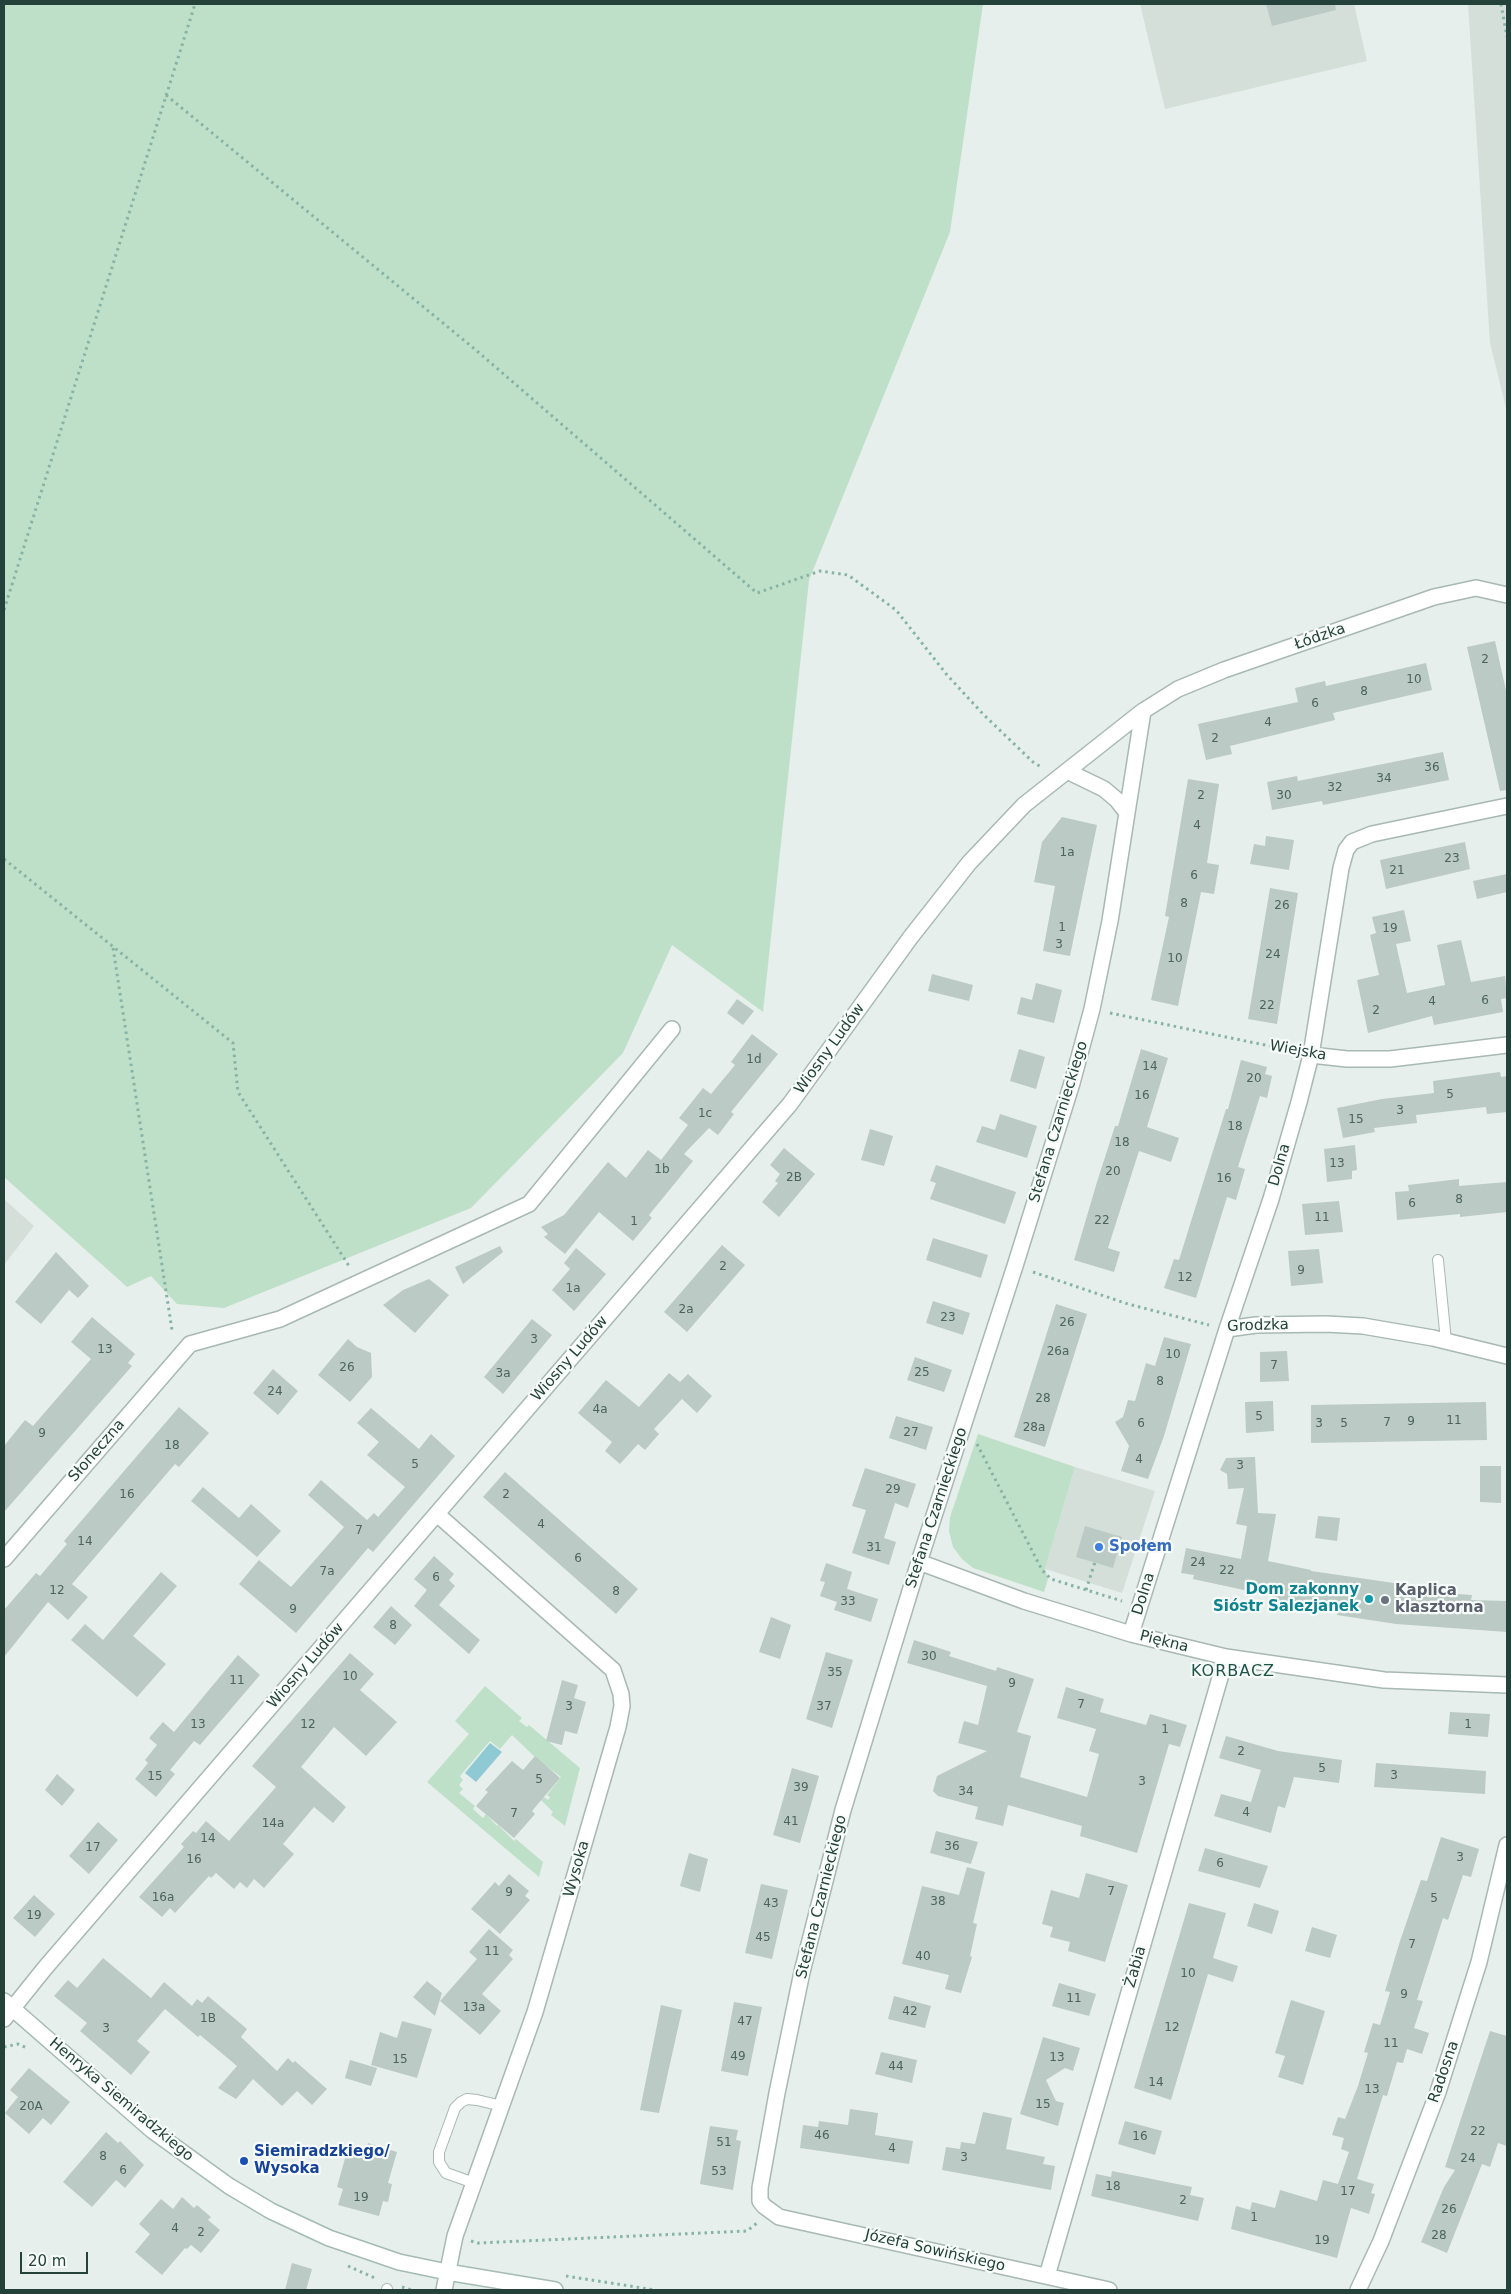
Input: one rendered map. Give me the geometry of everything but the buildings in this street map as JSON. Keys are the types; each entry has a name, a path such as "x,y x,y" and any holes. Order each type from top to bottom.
{"street":[{"name":"Łódzka","path":"1143,711 1178,689 1224,670 1434,597 1476,588 1506,594"},
{"name":"Wiosny Ludów","path":"7,2010 790,1104 910,938 969,863 1024,805 1143,711"},
{"name":"Stefana Czarnieckiego","path":"764,2206 760,2201 760,2188 777,2093 802,1972 843,1810 1072,1083 1092,1009 1110,921 1143,711"},
{"path":"1063,774 1104,789 1127,813"},
{"name":"Dolna","path":"1131,1634 1227,1329 1271,1199 1311,1055 1341,868 1349,846 1352,842 1372,834 1507,806"},
{"path":"359,1282 529,1204 672,1029"},
{"name":"Wiejska","path":"1311,1055 1347,1059 1390,1059 1507,1045"},
{"name":"Słoneczna","path":"4,1559 190,1344 280,1319 359,1282"},
{"name":"Grodzka","path":"1227,1329 1256,1326 1326,1324 1382,1329 1446,1341 1507,1356"},
{"name":"Wysoka","path":"436,1514 604,1661 613,1670 621,1694 618,1727 560,1929 535,2012 455,2236 444,2290"},
{"name":"Piękna","path":"920,1562 1024,1601 1131,1634 1226,1657 1384,1680 1507,1685"},
{"name":"Żabia","path":"1047,2276 1226,1657"},
{"name":"Radosna","path":"1358,2290 1381,2241 1438,2092 1479,1962 1507,1845"},
{"name":"Henryka Siemiradzkiego","path":"7,2010 153,2131 198,2165 252,2200 298,2224 348,2245 399,2262 555,2290"},
{"name":"Józefa Sowińskiego","path":"764,2206 779,2217 1109,2290"}],"lane":[{"path":"1438,1260 1446,1341"},
{"path":"474,2183 446,2173 439,2162 439,2152 455,2108 461,2102 477,2100 502,2106"}],"path":[{"path":"4,610 195,4"},
{"path":"1501,4 1507,37"},
{"path":"166,95 477,351 757,593 820,571 848,575 896,610 947,675 1015,746 1033,762 1063,774"},
{"path":"4,859 233,1043 238,1092 359,1282"},
{"path":"113,946 172,1330"},
{"name":"Wiejska","path":"1092,1009 1311,1055"},
{"name":"Grodzka","path":"1015,1266 1128,1304 1227,1329"},
{"path":"960,1437 978,1445 1042,1570 1051,1579 1140,1606"},
{"path":"1086,1590 1095,1562"},
{"path":"466,2240 478,2243 747,2230 760,2222 764,2206"},
{"path":"340,2262 388,2286 412,2290"}],"shaded area":[{"path":"1140,4 1354,4 1367,61 1165,109"},
{"path":"1468,4 1507,4 1507,412 1490,343"},
{"path":"4,1199 34,1226 4,1265"},
{"path":"1075,1467 1155,1491 1122,1593 1045,1569"}],"green space":[{"path":"4,4 983,4 950,232 809,580 763,1012 672,945 623,1053 471,1208 224,1308 177,1304 151,1276 127,1287 4,1177"},
{"path":"978,1434 1075,1467 1045,1569 1048,1579 1044,1592 973,1568 962,1559 953,1547 949,1531 950,1517"},
{"path":"485,1686 522,1718 519,1721 527,1727 529,1725 580,1768 565,1826 551,1815 553,1812 541,1800 544,1797 548,1800 550,1797 547,1795 561,1777 537,1759 512,1735 500,1749 490,1741 460,1776 463,1780 459,1785 463,1789 459,1793 475,1806 473,1809 483,1818 486,1814 514,1841 516,1839 543,1862 539,1877 427,1782 469,1734 455,1721"}],"water":[{"path":"490,1743 502,1752 476,1782 465,1773"}],"place":[{"name":"Społem","path":"1099,1547"},
{"name":"Dom zakonny Sióstr Salezjanek","path":"1369,1599"},
{"name":"Kaplica klasztorna","path":"1385,1600"},
{"name":"Siemiradzkiego/ Wysoka","path":"244,2161"}],"district":[{"name":"KORBACZ","path":"1233,1672"}]}
